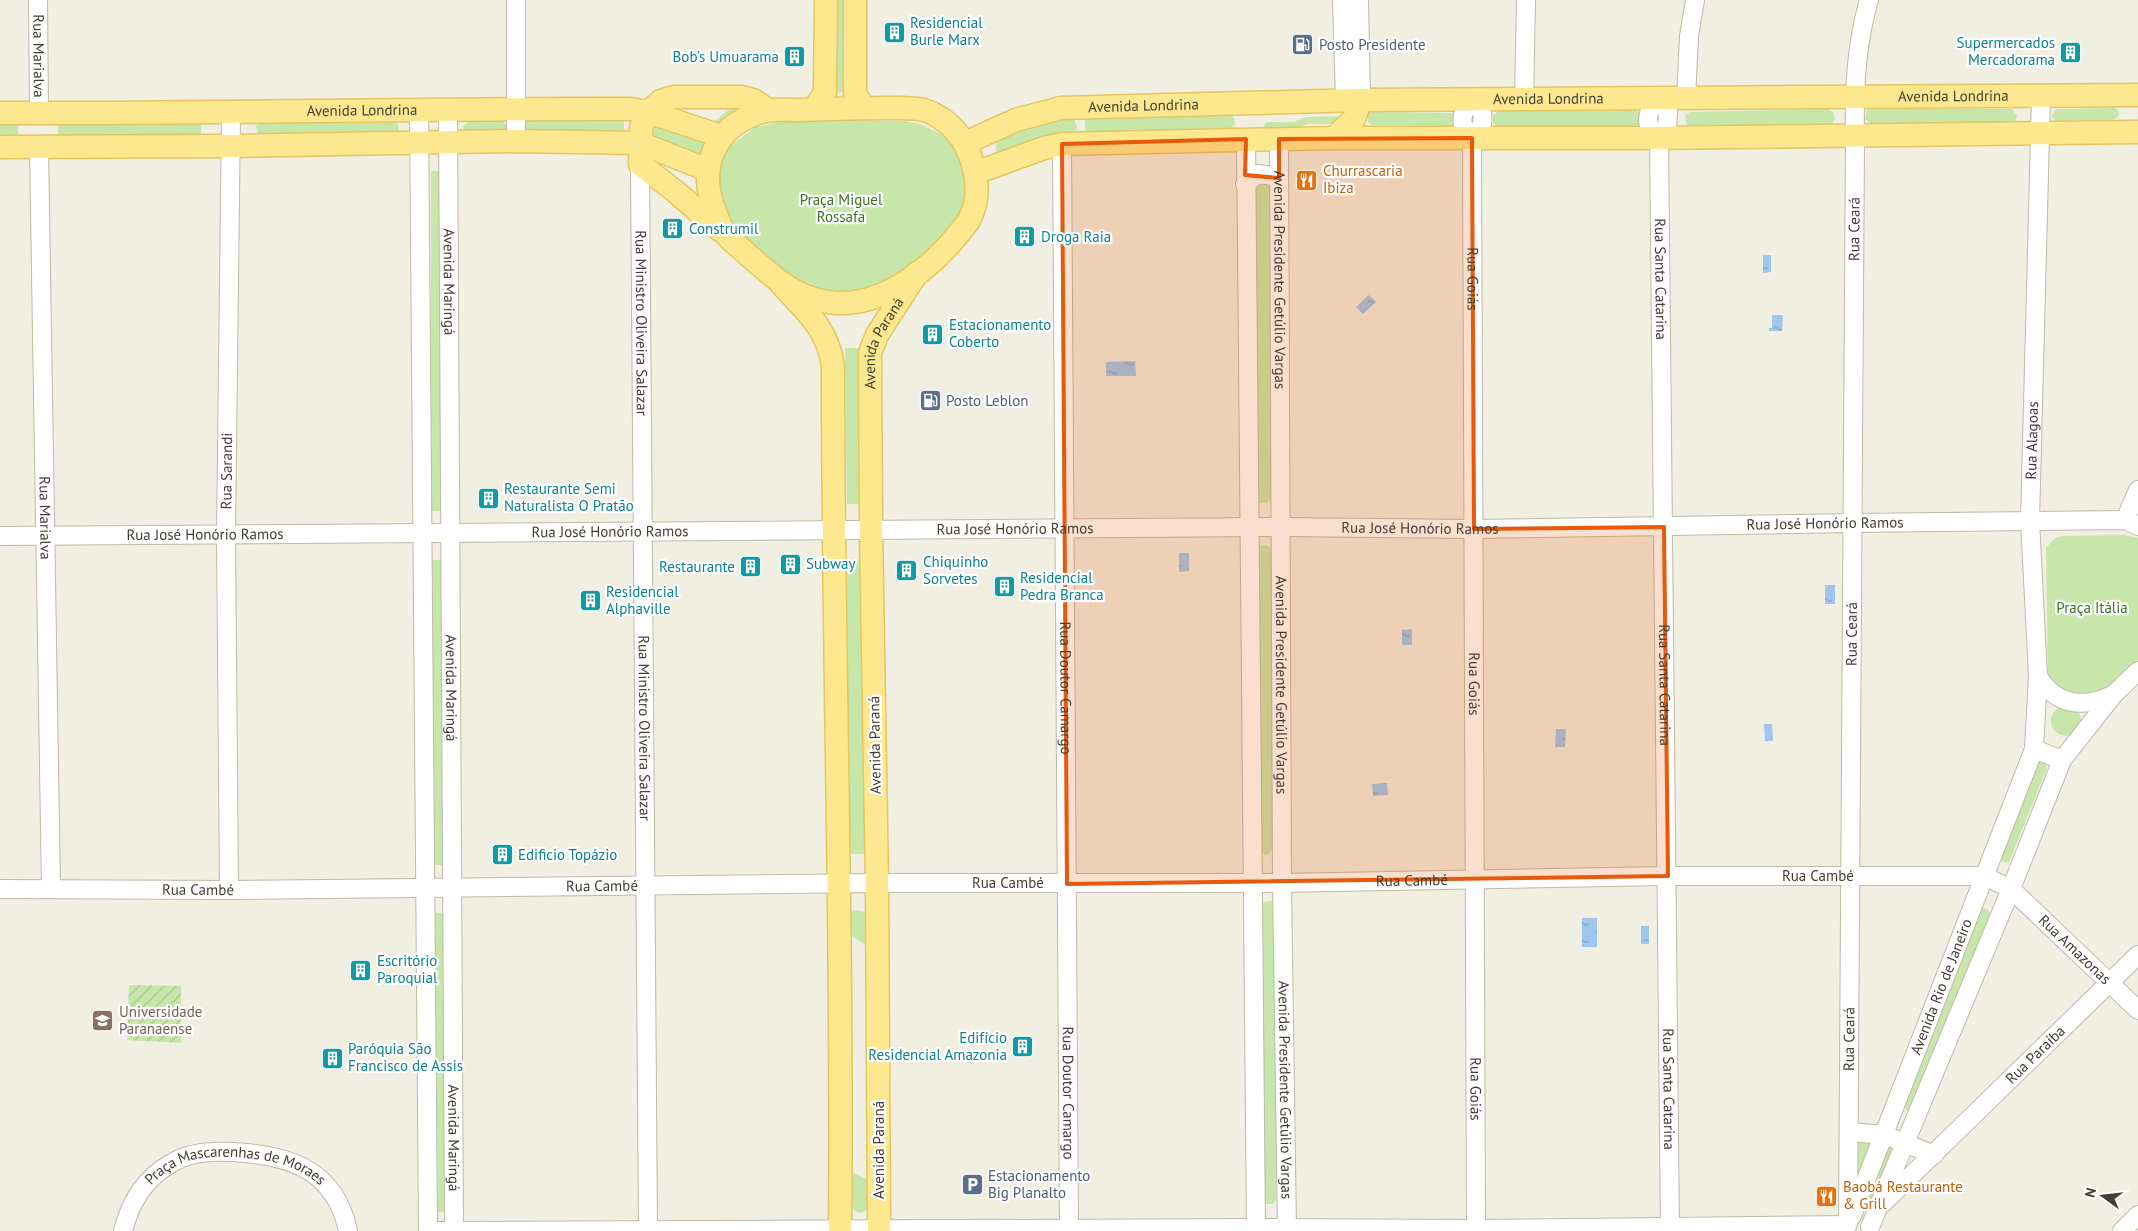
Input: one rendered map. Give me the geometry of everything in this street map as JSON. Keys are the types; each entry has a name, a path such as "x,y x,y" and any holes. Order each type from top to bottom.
{"main road":[{"path":"814,110 825,93 826,0"},
{"path":"855,0 855,94 864,108"},
{"name":"Avenida Londrina","path":"965,144 1016,120 1061,108 1264,104 1353,100 1659,100 1854,96 2134,95"},
{"path":"975,173 1044,148 1062,144 1334,138 1855,136 2132,132 2134,95"},
{"path":"768,110 752,100 742,97 674,97 661,101 648,112 641,127 640,154 676,192 781,284 814,321 825,336 831,352 840,884 840,1230"},
{"path":"1334,138 1354,119 1353,100"},
{"path":"1246,139 1248,126 1254,114 1264,104"},
{"name":"Avenida Londrina","path":"0,113 231,113 516,108 631,109 648,112 721,136"},
{"path":"725,234 710,200 708,170 712,155 721,136 748,117 768,110 864,108 922,110 938,116 952,127 965,144 975,173 977,196 971,216 948,246 903,283 880,295 845,303 815,300 781,284"},
{"path":"39,113 39,148"},
{"path":"0,147 419,144 516,141 640,154 708,170"},
{"name":"Avenida Paraná","path":"879,1230 877,883 870,353 877,335 917,273"}],"street":[{"name":"Rua Marialva","path":"38,0 39,113"},
{"path":"516,0 516,141"},
{"path":"1342,0 1353,100"},
{"path":"1353,100 1359,0"},
{"path":"1524,100 1526,0"},
{"path":"1686,99 1689,36 1694,0"},
{"path":"1854,96 1858,54 1869,0"},
{"name":"Rua Ceará","path":"1846,1226 1850,1132 1854,96"},
{"name":"Rua Alagoas","path":"2034,749 2038,676 2030,521 2041,96"},
{"path":"1472,138 1462,126 1461,117 1465,108 1473,100"},
{"path":"1659,100 1652,105 1648,113 1648,124 1652,132 1659,137"},
{"name":"Avenida Maringá","path":"448,110 454,1231"},
{"name":"Avenida Maringá","path":"419,111 428,1231"},
{"name":"Rua Sarandi","path":"229,890 226,535 231,113"},
{"name":"Rua Santa Catarina","path":"1659,137 1668,876 1670,1228"},
{"name":"Rua Goiás","path":"1472,138 1476,1230"},
{"name":"Avenida Presidente Getúlio Vargas","path":"1246,139 1248,527 1256,1229"},
{"name":"Avenida Presidente Getúlio Vargas","path":"1279,139 1282,883 1287,1229"},
{"name":"Rua Doutor Camargo","path":"1062,144 1069,1230"},
{"name":"Rua Marialva","path":"39,148 51,889"},
{"name":"Rua Ministro Oliveira Salazar","path":"640,154 648,1231"},
{"path":"1246,184 1258,174 1273,176 1279,181"},
{"path":"421,388 449,386"},
{"path":"2132,523 2138,490"},
{"name":"Rua José Honório Ramos","path":"0,536 1248,527 1474,530 2030,521 2132,523"},
{"path":"2038,676 2045,689 2054,696 2068,701 2088,704 2114,694 2138,671"},
{"name":"Avenida Rio de Janeiro","path":"1872,1229 1878,1208 2011,889 2062,760 2114,694"},
{"path":"2034,749 2062,760"},
{"name":"Avenida Rio de Janeiro","path":"1846,1226 1885,1135 2034,749"},
{"name":"Rua Cambé","path":"0,889 229,890 877,883 1282,883 1668,876 1984,876 2011,889"},
{"name":"Rua Amazonas","path":"2011,889 2138,1010"},
{"name":"Rua Paraíba","path":"1878,1208 2138,955"},
{"path":"1850,1132 1885,1135 1934,1155"},
{"name":"Praça Mascarenhas de Moraes","path":"123,1231 134,1199 146,1184 163,1169 188,1156 200,1153 227,1152 269,1155 289,1160 311,1172 339,1202 348,1231"},
{"path":"2122,1231 2138,1215"},
{"path":"437,1231 1476,1230 1846,1226 1857,1222 1872,1229"}],"highlighted area":[{"path":"1472,138 1474,529 1664,527 1668,876 1067,884 1062,144 1246,139 1245,175 1279,178 1279,139"}],"green space":[{"path":"834,0 844,0 845,87 842,92 836,93 833,89"},
{"path":"734,106 737,109 712,128 712,123"},
{"path":"2115,108 2119,112 2118,117 2112,120 2056,121 2052,117 2057,109"},
{"path":"1828,109 1833,112 1835,118 1831,126 1688,127 1685,120 1686,115 1690,112"},
{"path":"2011,109 2017,115 2015,124 2010,125 1872,124 1865,119 1867,110"},
{"path":"1635,110 1643,115 1643,122 1635,127 1498,127 1493,123 1493,115 1499,111"},
{"path":"1371,112 1452,113 1457,121 1452,126 1371,125 1368,122 1368,116"},
{"path":"1229,113 1234,118 1235,124 1230,130 1088,133 1085,130 1085,121 1088,117"},
{"path":"1347,116 1346,124 1307,124 1294,130 1264,128 1266,122 1294,122 1306,117"},
{"path":"621,118 624,122 624,130 621,132 526,133 522,120"},
{"path":"1056,119 1074,119 1077,128 1074,132 1050,134 1000,154 996,151 996,141 1042,122"},
{"path":"501,120 507,126 505,133 464,133 463,126 470,121"},
{"path":"58,121 201,123 201,137 58,135"},
{"path":"260,121 394,121 397,122 399,130 397,134 258,135 256,127"},
{"name":"Praça Miguel Rossafa","path":"905,121 920,124 943,135 957,150 968,178 961,218 918,262 868,293 806,291 744,242 716,200 719,169 724,155 731,145 756,127 780,122"},
{"path":"0,124 18,124 18,138 0,138"},
{"path":"650,124 702,141 705,147 702,154 695,156 649,137"},
{"path":"431,171 441,171 442,511 431,511"},
{"path":"1270,182 1272,496 1267,503 1259,503 1256,497 1255,183"},
{"path":"845,348 862,348 863,504 847,504"},
{"name":"Praça Itália","path":"2124,535 2138,538 2138,660 2116,682 2099,695 2066,694 2048,679 2046,548 2055,538 2062,536"},
{"path":"1266,545 1272,548 1273,849 1268,855 1262,854 1258,850 1257,550 1261,546"},
{"path":"845,559 862,559 865,854 848,854"},
{"path":"432,560 443,560 446,865 435,865"},
{"path":"2066,706 2072,707 2080,715 2080,727 2072,735 2066,736 2060,735 2052,727 2051,721 2052,715 2060,707"},
{"path":"2039,761 2046,764 2047,768 2010,860 2007,863 1999,860 2036,763"},
{"path":"1271,901 1276,904 1276,1200 1273,1204 1267,1204 1262,1200 1260,907 1264,902"},
{"path":"1982,908 1988,910 1992,915 1912,1112 1905,1109 1903,1104"},
{"path":"854,910 862,911 867,915 867,946 850,935 850,913"},
{"path":"435,913 447,913 450,1212 438,1212"},
{"path":"129,985 181,986 181,1043 127,1040"},
{"path":"1857,1137 1872,1139 1859,1181 1856,1181"},
{"path":"1887,1144 1894,1147 1871,1206 1868,1207 1865,1203"},
{"path":"853,1173 869,1180 869,1208 863,1212 853,1209"}],"water":[{"path":"1763,255 1771,255 1771,272 1763,273"},
{"path":"1369,295 1376,302 1363,314 1356,307"},
{"path":"1772,315 1783,315 1782,331 1769,331 1769,328 1772,328"},
{"path":"1135,361 1136,376 1106,376 1106,362"},
{"path":"1179,553 1189,553 1189,571 1179,572"},
{"path":"1825,585 1835,585 1835,604 1825,604"},
{"path":"1412,629 1412,645 1402,645 1402,630"},
{"path":"1764,724 1772,724 1773,741 1765,741"},
{"path":"1556,729 1566,729 1565,747 1555,747"},
{"path":"1387,783 1388,795 1373,796 1372,784"},
{"path":"1582,918 1597,918 1597,947 1582,947"},
{"path":"1641,926 1649,926 1649,944 1641,944"}],"place":[{"name":"Residencial Burle Marx","path":"894,32"},
{"name":"Posto Presidente","path":"1303,45"},
{"name":"Supermercados Mercadorama","path":"2071,52"},
{"name":"Bob's Umuarama","path":"795,57"},
{"name":"Churrascaria Ibiza","path":"1307,180"},
{"name":"Construmil","path":"673,229"},
{"name":"Droga Raia","path":"1025,237"},
{"name":"Estacionamento Coberto","path":"933,334"},
{"name":"Posto Leblon","path":"930,401"},
{"name":"Restaurante Semi Naturalista O Pratão","path":"488,498"},
{"name":"Subway","path":"790,564"},
{"name":"Restaurante","path":"751,567"},
{"name":"Chiquinho Sorvetes","path":"907,571"},
{"name":"Residencial Pedra Branca","path":"1004,587"},
{"name":"Residencial Alphaville","path":"590,601"},
{"name":"Edificio Topázio","path":"502,855"},
{"name":"Escritório Paroquial","path":"361,970"},
{"name":"Universidade Paranaense","path":"103,1021"},
{"name":"Edifício Residencial Amazonia","path":"1023,1047"},
{"name":"Paróquia São Francisco de Assis","path":"332,1058"},
{"name":"Estacionamento Big Planalto","path":"972,1185"},
{"name":"Baobá Restaurante & Grill","path":"1827,1196"}]}
